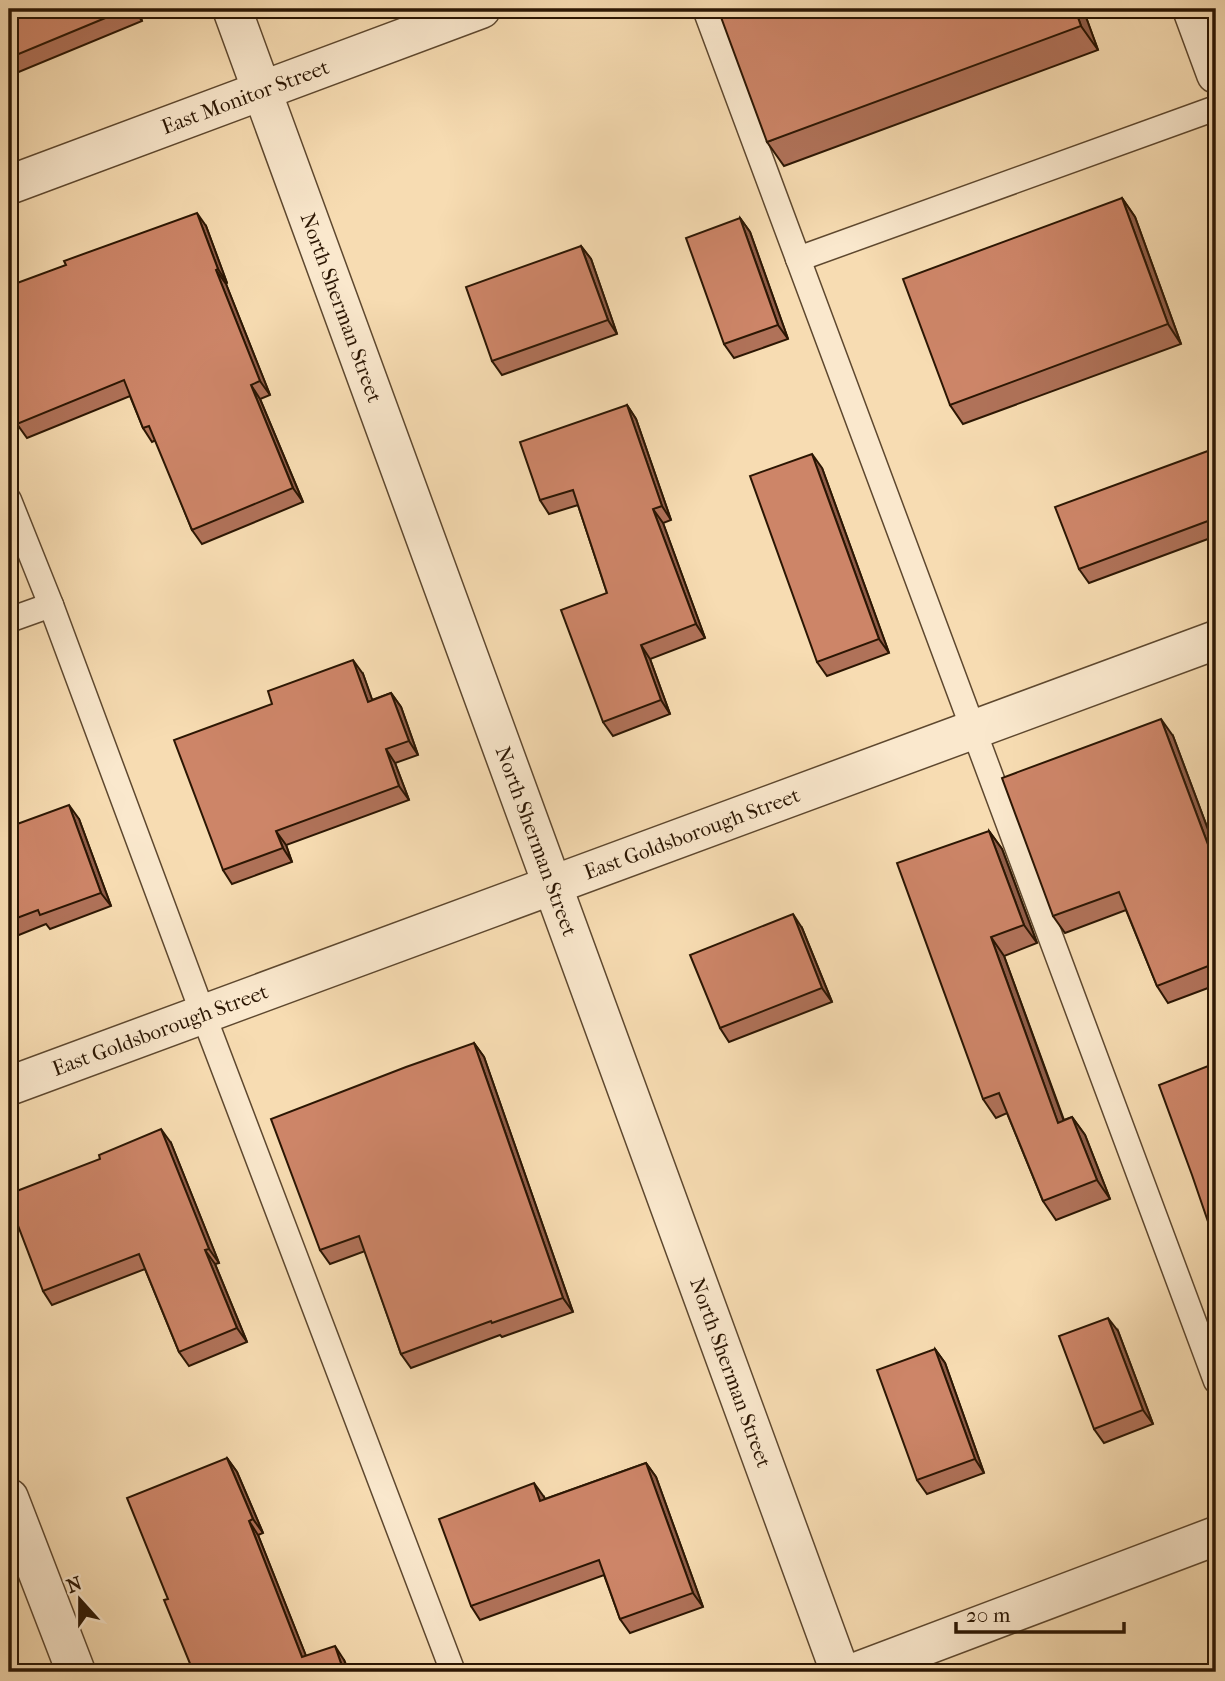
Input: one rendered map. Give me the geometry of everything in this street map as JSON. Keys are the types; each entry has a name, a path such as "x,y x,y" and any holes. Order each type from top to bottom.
{"street":[{"name":"North Sherman Street","path":"232,9 840,1672"},
{"name":"East Monitor Street","path":"9,186 481,9"},
{"path":"1192,9 1216,74"},
{"name":"East Goldsborough Street","path":"9,1086 1216,640"},
{"path":"9,1498 76,1672"},
{"path":"856,1672 1216,1536"}],"lane":[{"path":"705,9 1216,1381"},
{"path":"798,259 1216,108"},
{"path":"9,500 453,1672"},
{"path":"9,620 51,605"}],"building":[{"path":"9,9 127,9 9,58"},
{"path":"718,9 1075,9 1081,26 767,142"},
{"path":"1122,198 1168,324 950,405 903,279"},
{"path":"197,213 218,269 216,270 260,381 251,385 293,488 192,530 149,426 143,428 124,380 17,424 9,403 9,286 66,265 64,261"},
{"path":"740,218 778,325 724,344 686,238"},
{"path":"581,246 608,320 492,361 466,287"},
{"path":"627,405 662,506 653,509 696,624 641,645 661,700 603,722 561,610 607,593 573,490 540,500 520,442"},
{"path":"1216,448 1216,518 1079,569 1055,507"},
{"path":"812,454 879,639 817,662 750,476"},
{"path":"353,660 368,702 391,693 409,741 386,749 399,786 276,831 283,848 223,870 174,740 272,704 268,691"},
{"path":"1161,719 1216,866 1216,963 1157,986 1119,892 1053,916 1002,778"},
{"path":"69,805 101,893 40,915 38,910 9,921 9,827"},
{"path":"989,831 1024,925 991,937 1058,1123 1072,1117 1097,1180 1043,1201 999,1093 983,1099 897,863"},
{"path":"793,914 822,988 720,1028 690,955"},
{"path":"474,1043 563,1298 401,1354 359,1236 320,1250 271,1119"},
{"path":"1216,1063 1216,1245 1159,1085"},
{"path":"161,1129 237,1328 179,1352 139,1254 43,1291 9,1202 9,1194 100,1159 99,1155"},
{"path":"1216,1311 1216,1330 1211,1312"},
{"path":"1108,1318 1143,1410 1094,1429 1059,1336"},
{"path":"935,1349 975,1459 917,1480 877,1370"},
{"path":"227,1458 253,1519 249,1521 302,1657 335,1646 344,1672 204,1672 202,1667 193,1671 164,1600 168,1599 127,1498"},
{"path":"646,1463 693,1593 620,1619 599,1560 471,1606 439,1519 534,1483 540,1501"}]}
